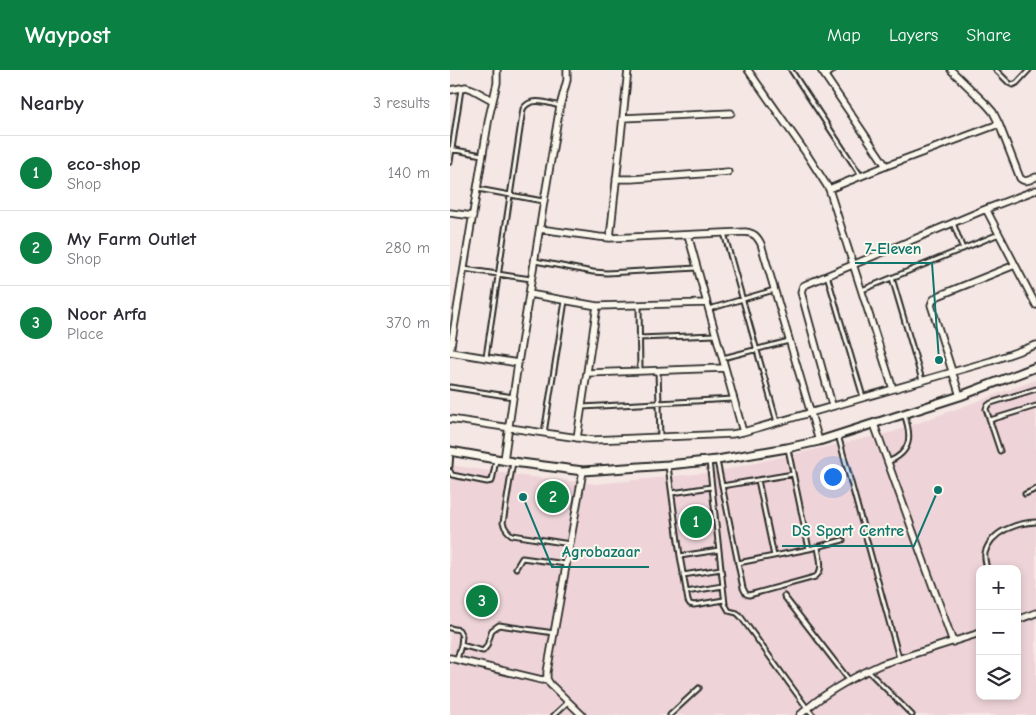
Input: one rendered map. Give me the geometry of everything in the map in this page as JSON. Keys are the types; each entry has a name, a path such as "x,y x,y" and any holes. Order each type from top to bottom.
{"street":[{"path":"497,70 497,83 492,100 450,352 518,363"},
{"path":"500,460 508,428 567,70"},
{"path":"610,238 628,70"},
{"path":"748,70 829,189 892,389"},
{"path":"832,70 823,72 886,166"},
{"path":"951,70 992,112 999,124 1020,178 1023,181 1027,181 1036,177"},
{"path":"450,90 472,89 492,100"},
{"path":"623,118 732,113"},
{"path":"829,189 999,124"},
{"path":"616,179 728,172"},
{"path":"832,405 801,292 803,286 1036,190"},
{"path":"986,209 1036,305"},
{"path":"450,213 472,216"},
{"path":"540,229 599,238 753,233 761,244 819,441"},
{"path":"688,235 743,432"},
{"path":"960,396 931,305 933,300 938,296 1015,265"},
{"path":"529,294 597,306 708,306"},
{"path":"577,438 597,306"},
{"path":"450,419 592,440 732,434 991,361 1036,345"},
{"path":"588,373 725,368"},
{"path":"451,451 513,462 583,471 668,466 713,460 819,441 960,396 1036,368"},
{"path":"874,424 953,642"},
{"path":"582,715 550,684 547,679 547,672 583,471"},
{"path":"1021,619 1036,613"},
{"path":"800,715 807,708 849,680 868,670 976,633"},
{"path":"453,658 542,680 547,679"}],"lane":[{"path":"791,70 861,176"},
{"path":"996,70 1012,85 1017,83 1029,70"},
{"path":"450,162 461,88"},
{"path":"486,358 523,109 528,103 537,102 560,106"},
{"path":"451,149 483,155"},
{"path":"478,189 544,201"},
{"path":"953,223 963,249"},
{"path":"724,233 777,422"},
{"path":"862,290 999,234"},
{"path":"535,262 608,273 698,268"},
{"path":"464,269 532,279"},
{"path":"827,275 863,397"},
{"path":"892,278 922,380"},
{"path":"708,306 774,290"},
{"path":"544,434 565,301"},
{"path":"639,305 640,371"},
{"path":"639,338 716,335"},
{"path":"722,358 789,340"},
{"path":"658,370 660,437"},
{"path":"450,387 513,397"},
{"path":"1000,452 986,409 987,406 990,403 1036,389"},
{"path":"582,407 734,399"},
{"path":"990,420 1036,406"},
{"path":"888,462 898,458 906,448 909,433 904,414"},
{"path":"838,435 894,660"},
{"path":"787,448 809,549"},
{"path":"450,466 451,451"},
{"path":"450,471 452,475 487,482 492,481 500,460"},
{"path":"713,460 722,486 744,592 746,594 749,595 819,575 822,569 818,546"},
{"path":"713,460 711,487 725,604 729,611 737,613 741,617 813,715"},
{"path":"513,462 503,523 505,529 512,535 570,544"},
{"path":"668,466 683,575 690,604 724,600"},
{"path":"722,486 793,474"},
{"path":"758,480 774,556"},
{"path":"672,493 711,487"},
{"path":"1024,494 1036,489"},
{"path":"986,565 985,552 997,534 1004,529 1036,522"},
{"path":"738,563 844,540"},
{"path":"680,556 719,550"},
{"path":"516,568 522,558 567,564"},
{"path":"683,575 722,569"},
{"path":"686,592 723,586"},
{"path":"784,596 849,680"},
{"path":"461,645 483,651 487,646 492,630 499,625 554,633"},
{"path":"450,628 460,630 462,636 461,645 453,658"},
{"path":"868,670 912,715"},
{"path":"670,715 699,688"},
{"path":"554,715 568,702"}],"shaded area":[{"path":"1036,380 1036,715 450,715 450,465 596,484 715,472 893,432"}],"place":[{"name":"7-Eleven","path":"939,360"},
{"name":"DS Sport Centre","path":"938,490"},
{"name":"Agrobazaar","path":"523,497"},
{"name":"My Farm Outlet","path":"553,497"},
{"name":"eco-shop","path":"696,522"},
{"name":"Noor Arfa","path":"482,601"}]}
